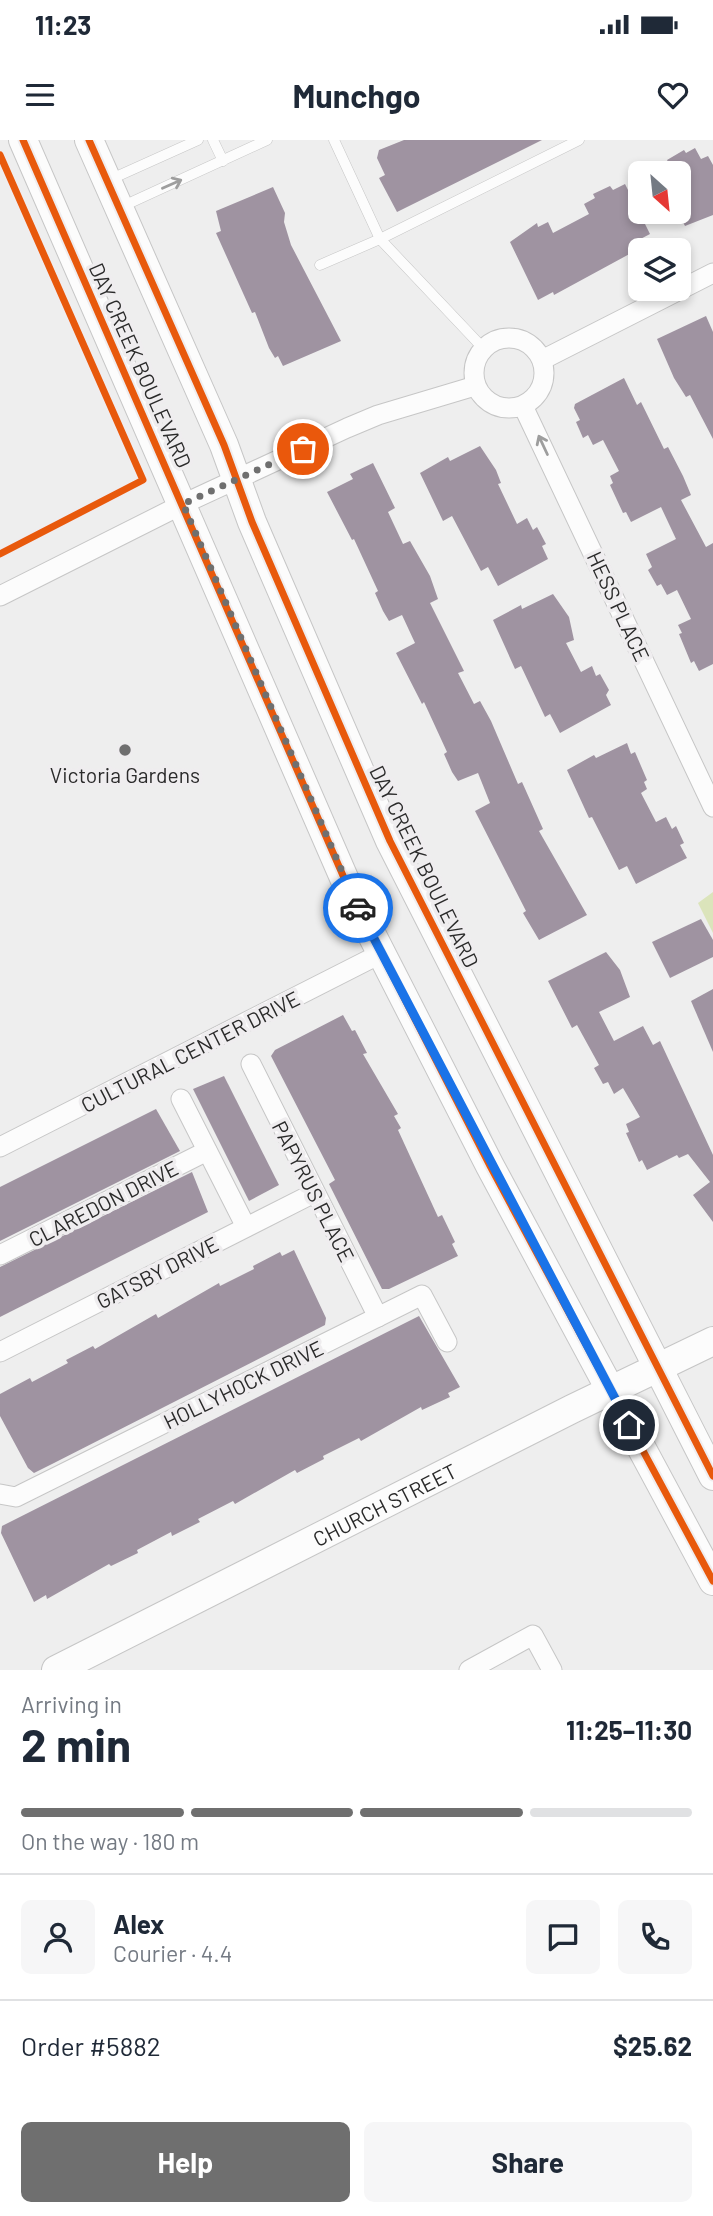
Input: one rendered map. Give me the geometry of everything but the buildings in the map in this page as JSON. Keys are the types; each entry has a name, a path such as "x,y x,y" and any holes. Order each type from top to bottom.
{"main road":[{"name":"DAY CREEK BOULEVARD","path":"23,140 345,881 380,954 713,1581"},
{"path":"78,140 105,175"},
{"name":"DAY CREEK BOULEVARD","path":"89,140 390,841 656,1369 713,1476"},
{"name":"CHURCH STREET","path":"56,1670 713,1341"}],"street":[{"path":"542,360 713,273"},
{"path":"516,338 527,342 542,360 543,383 538,393 523,406 499,407 489,402 475,386 474,366 483,348 493,341 516,338"},
{"path":"0,596 183,504 378,415 475,386"},
{"name":"HESS PLACE","path":"523,406 713,807"},
{"name":"CULTURAL CENTER DRIVE","path":"0,1147 380,954"},
{"name":"PAPYRUS PLACE","path":"251,1064 378,1317"},
{"path":"181,1099 246,1227"},
{"name":"CLAREDON DRIVE","path":"0,1255 206,1151"},
{"name":"GATSBY DRIVE","path":"0,1352 314,1192"},
{"name":"HOLLYHOCK DRIVE","path":"8,1495 422,1295 447,1342"},
{"path":"469,1670 533,1635 552,1670"}],"lane":[{"path":"105,175 198,140"},
{"path":"214,140 223,160"},
{"path":"120,208 267,140"},
{"path":"334,140 380,239 483,348"},
{"path":"320,265 380,239 579,140"}],"green space":[{"path":"713,892 713,933 698,903"}],"cycle path":[{"path":"23,140 351,894 490,1166 713,1581"},
{"path":"89,140 224,445 252,522 390,841 713,1476"},
{"path":"0,155 143,480 0,554"}],"way so far":[{"path":"303,449 183,504 358,908"}],"place":[{"name":"Victoria Gardens","path":"125,750"}],"route":[{"path":"358,908 582,1340 629,1425"}]}
